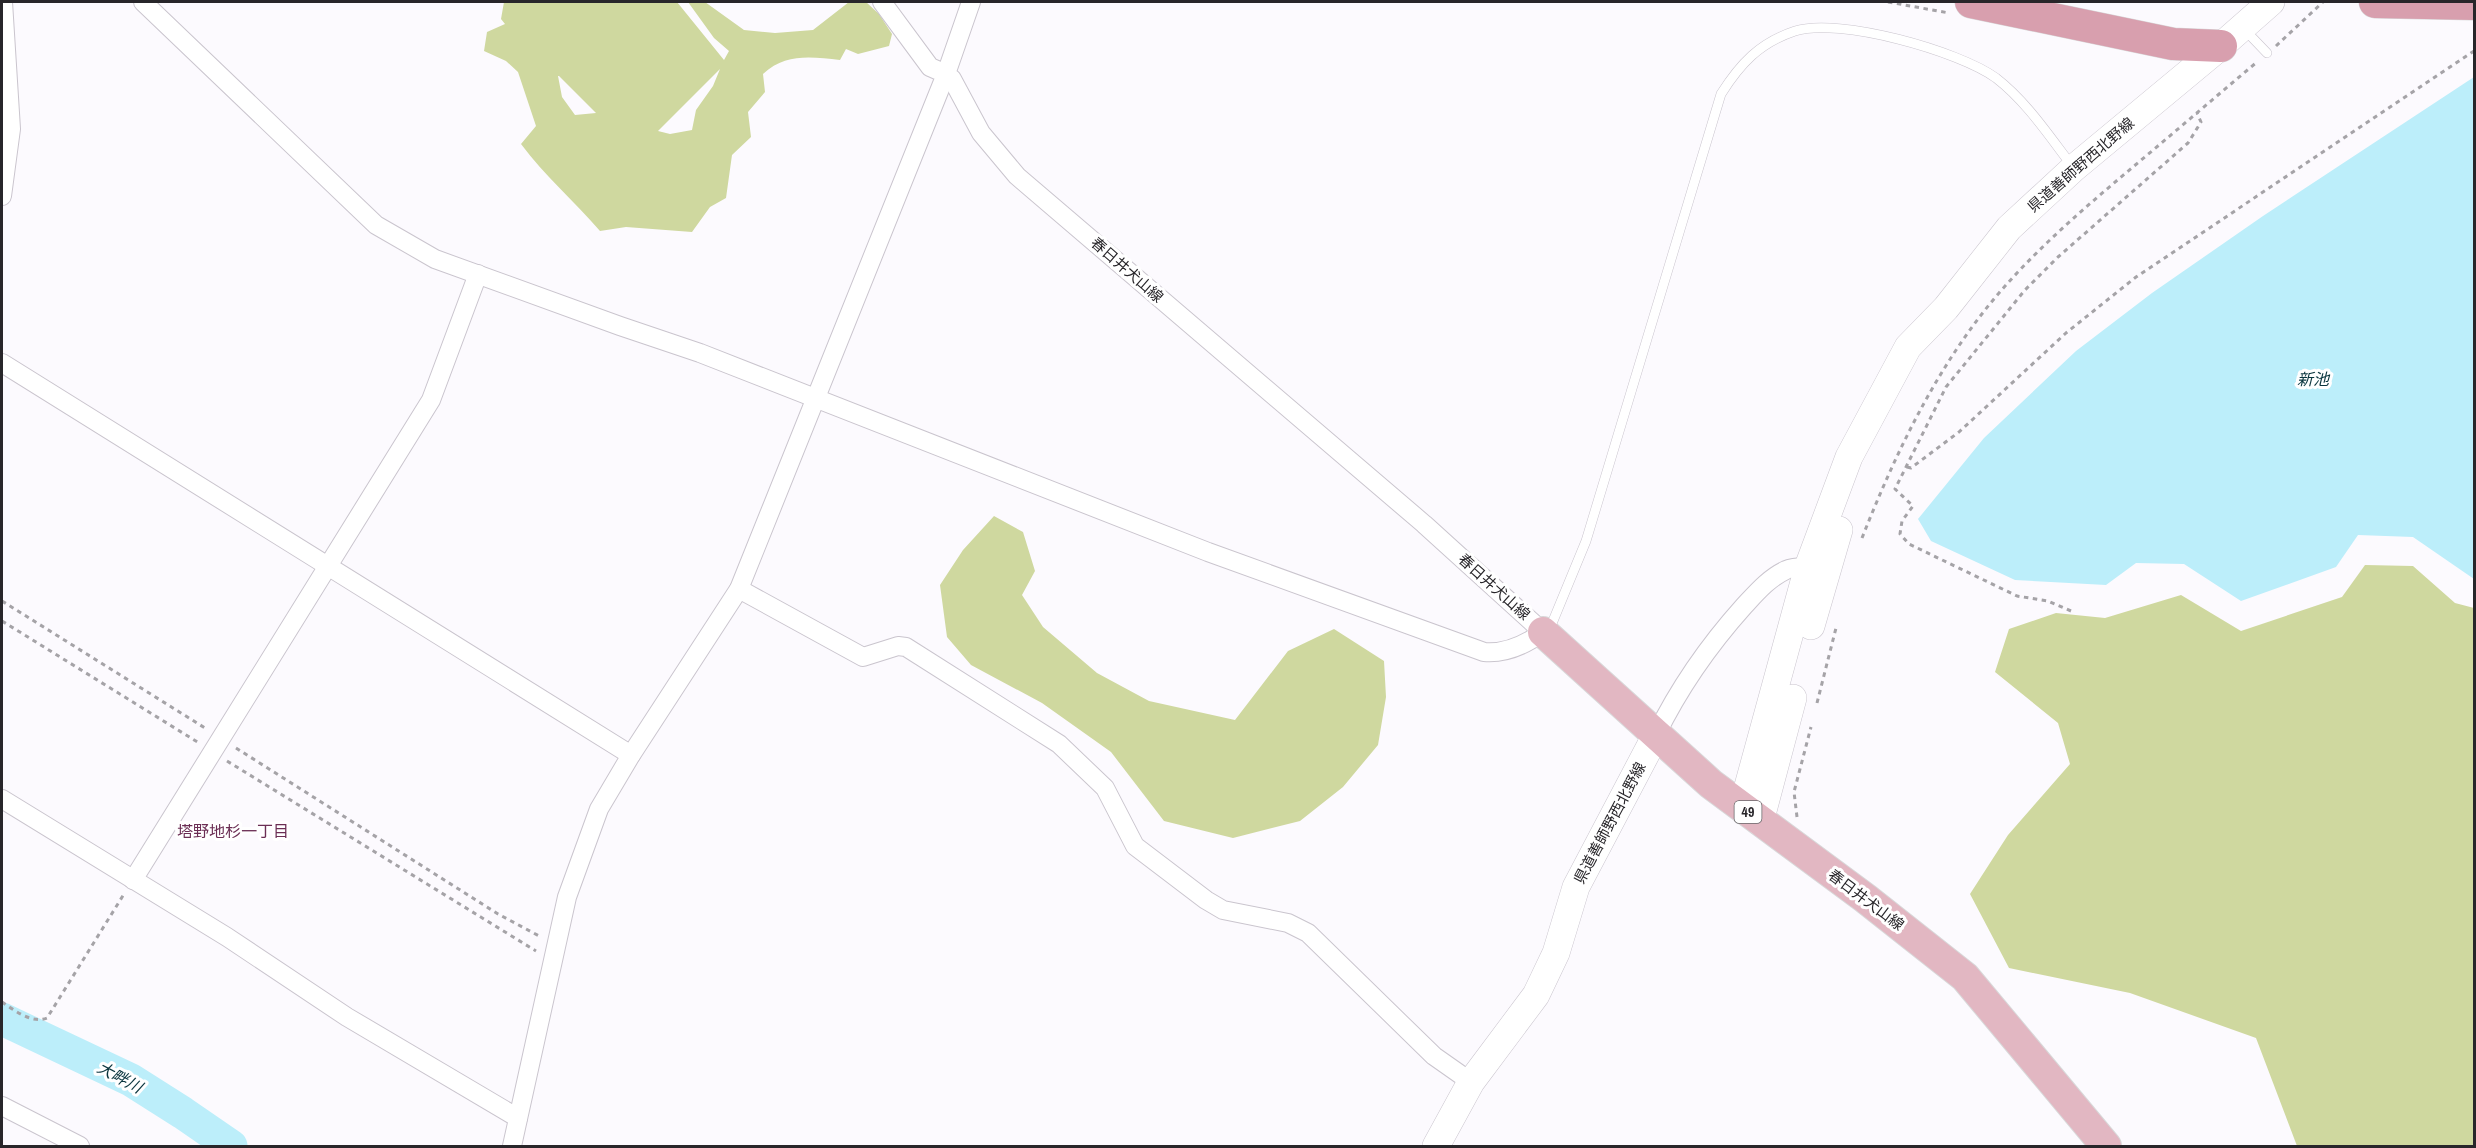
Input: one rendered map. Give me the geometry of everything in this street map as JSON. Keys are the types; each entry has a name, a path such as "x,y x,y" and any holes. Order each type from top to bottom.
{"highway":[{"path":"1971,2 2173,44 2232,37"},
{"path":"2387,2 2475,4"}],"main road":[{"name":"県道善師野西北野線","path":"1751,815 1808,567 1849,457 1908,346 1946,308 2009,228 2074,168 2271,2"},
{"name":"県道善師野西北野線","path":"1751,815 1851,491 1908,346"},
{"name":"春日井犬山線","path":"1543,632 1656,735 1751,815 1865,898 1965,977 2106,1146"},
{"name":"県道善師野西北野線","path":"1436,1146 1471,1082 1536,995 1556,953 1576,887 1656,735"}],"street":[{"path":"2,196 6,128 3,2"},
{"path":"143,2 376,225 435,259 700,353 1208,552 1484,652 1495,653 1516,648 1543,632"},
{"path":"882,2 930,67 946,74"},
{"path":"512,1146 567,897 596,818 631,754 739,589 946,74 971,2"},
{"name":"春日井犬山線","path":"946,74 952,79 981,133 1017,176 1424,524 1543,632"},
{"path":"133,880 431,400 478,274"},
{"path":"2,363 631,754"},
{"name":"県道善師野西北野線","path":"1656,735 1664,715 1724,628 1764,584 1788,569 1808,567"},
{"path":"739,589 863,657 898,646 906,647 1030,724 1059,744 1105,788 1135,846 1206,900 1223,910 1288,923 1308,933 1434,1056 1471,1082"},
{"path":"2,799 227,937 347,1017 518,1118"},
{"path":"2,1106 80,1146"}],"lane":[{"path":"1543,632 1553,621 1586,541 1721,94 1737,69 1750,56 1797,31 1834,28 1918,44 1959,58 1995,77 2024,103 2074,168"},
{"path":"2232,37 2267,53"}],"path":[{"path":"1862,538 1901,445 1943,371 1998,294 2029,260 2081,212 2267,53 2323,2"},
{"path":"1907,467 1911,468 1959,432 2066,333 2136,277 2475,51"},
{"path":"2071,612 2048,601 2017,596 1909,544 1900,534 1902,521 1913,506 1895,489 1946,387 2025,290 2058,257 2188,143 2201,122 2197,113"},
{"path":"2,601 217,745 553,963"},
{"path":"2,621 217,745 498,914 540,937 557,943"},
{"path":"1814,713 1837,624"},
{"path":"1796,849 1799,836 1794,792 1812,724"},
{"path":"2,1002 27,1017 40,1021 47,1018 133,880"}],"green space":[{"path":"504,2 677,2 724,60 729,51 714,38 688,2 705,2 744,30 775,33 813,30 849,2 866,2 879,14 892,34 889,46 858,54 846,49 840,60 799,58 790,60 772,67 763,74 765,92 748,112 751,137 732,155 726,198 710,207 692,232 626,227 600,231 521,144 536,126 518,72 506,61 484,51 487,32 505,24 501,19","holes":["720,69 713,86 696,110 692,130 670,134 658,131","559,76 596,113 575,115 562,97"]},
{"path":"994,516 1023,532 1035,571 1022,595 1043,627 1097,673 1149,701 1235,720 1288,651 1334,629 1384,661 1386,697 1378,745 1343,787 1300,821 1233,838 1164,821 1111,752 1042,703 971,665 947,637 940,585 963,550"},
{"path":"2365,565 2413,566 2455,603 2474,608 2474,1146 2297,1146 2256,1038 2130,993 2009,968 1970,894 2008,835 2070,764 2058,723 1995,672 2009,629 2056,613 2105,618 2181,595 2241,631 2342,597"}],"water":[{"name":"新池","path":"2474,77 2474,579 2413,537 2358,535 2336,567 2241,601 2184,564 2136,563 2106,585 2015,580 1931,541 1918,519 1984,438 2076,351 2152,293 2263,216"}],"waterway":[{"name":"大畔川","path":"2,1019 131,1080 231,1146"}],"district":[{"name":"塔野地杉一丁目","path":"233,831"}]}
